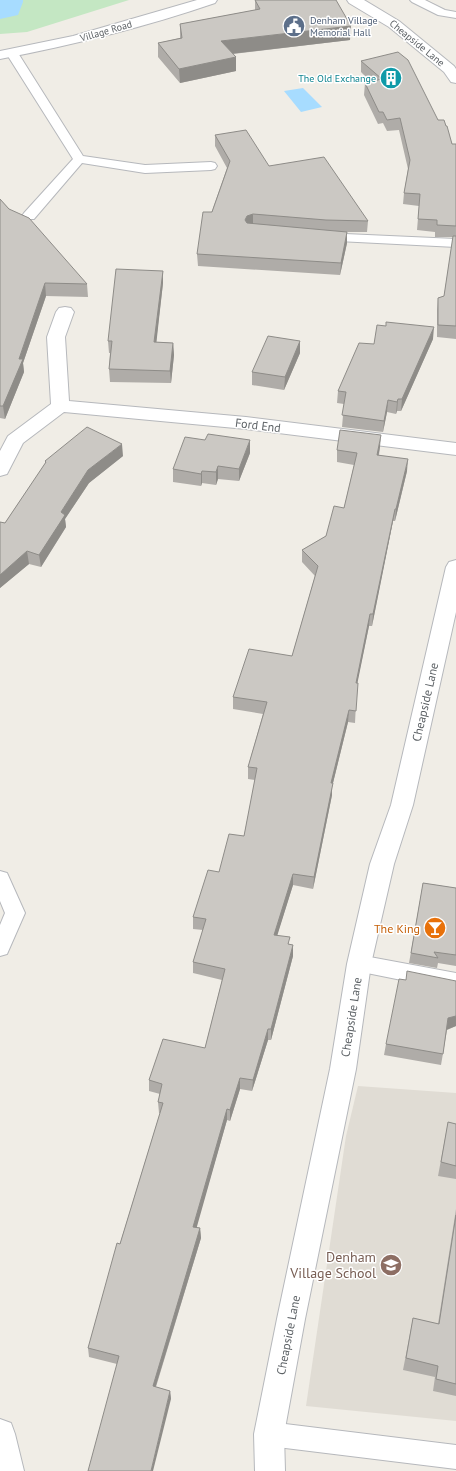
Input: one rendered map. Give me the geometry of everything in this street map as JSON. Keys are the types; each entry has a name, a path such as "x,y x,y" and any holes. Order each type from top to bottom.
{"street":[{"name":"Village Road","path":"6,54 75,40 210,0"},
{"name":"Cheapside Lane","path":"354,0 394,24 449,69 456,79"},
{"path":"0,470 15,440 60,406 56,338 65,312"},
{"name":"Ford End","path":"60,406 246,423 456,450"},
{"name":"Cheapside Lane","path":"270,1471 269,1434 291,1318 343,1069 359,964 382,864 402,805 456,567"},
{"path":"0,1434 10,1471"}],"lane":[{"path":"416,0 442,13 456,15"},
{"path":"6,54 79,159 144,170 211,166"},
{"path":"29,216 79,159"},
{"path":"310,236 456,243"},
{"path":"0,879 15,913 0,948"},
{"path":"359,964 456,982"},
{"path":"269,1434 456,1457"}],"shaded area":[{"name":"Denham Village School","path":"358,1086 456,1093 456,1421 306,1406 346,1136"}],"green space":[{"path":"0,0 129,0 27,32 0,34"}],"water":[{"path":"0,0 23,0 18,15 0,19"},
{"path":"303,88 322,107 301,112 284,91"}],"building":[{"path":"255,0 336,0 351,26 221,41 236,57 179,69 158,43 182,38 180,24 260,9"},
{"path":"398,52 408,60 438,120 444,120 452,144 456,144 456,226 437,225 437,220 418,219 420,194 404,193 410,160 400,118 387,120 383,112 379,112 365,83 382,79 361,61"},
{"path":"246,130 269,166 324,157 368,221 326,220 253,214 247,216 245,220 247,223 347,232 341,263 197,254 203,212 212,212 230,161 215,135"},
{"path":"0,199 9,209 29,218 87,284 45,283 19,359 23,359 3,406 0,406"},
{"path":"453,236 456,236 456,326 438,325 438,298 444,296"},
{"path":"116,269 163,271 154,342 173,343 170,371 109,369 112,341 108,341"},
{"path":"386,322 434,327 402,399 398,399 397,402 388,400 384,421 342,415 346,392 338,391 359,343 374,344 377,325 386,326"},
{"path":"268,336 300,341 285,377 252,372"},
{"path":"87,427 122,444 88,470 61,512 65,515 39,555 27,551 0,575 0,522 5,523 46,462 45,461"},
{"path":"340,430 381,435 377,455 408,459 395,509 373,614 370,614 356,683 358,683 356,711 349,710 331,783 333,783 314,877 293,874 274,935 290,937 288,944 293,945 271,1029 268,1029 253,1080 240,1078 230,1110 227,1109 193,1227 200,1228 153,1386 170,1391 151,1471 88,1471 119,1356 88,1348 117,1243 120,1244 163,1103 158,1102 162,1084 149,1080 163,1039 205,1048 225,969 193,962 206,919 193,917 208,870 219,872 229,834 244,836 257,768 248,767 267,702 233,697 249,649 292,656 318,566 302,550 326,536 334,506 344,508 357,453 337,450"},
{"path":"208,434 250,440 239,469 218,466 216,472 202,471 201,474 173,469 185,437 205,440"},
{"name":"The King","path":"423,883 456,888 456,955 434,952 438,958 411,953"},
{"path":"407,971 456,981 456,1016 448,1018 443,1054 386,1044 399,979 406,980"},
{"path":"448,1122 456,1124 456,1166 441,1162"},
{"path":"456,1215 456,1384 436,1379 438,1366 406,1358 413,1318 439,1324"}],"place":[{"name":"Denham Village Memorial Hall","path":"294,26"},
{"name":"The Old Exchange","path":"391,78"},
{"name":"The King","path":"435,928"},
{"name":"Denham Village School","path":"391,1265"}]}
